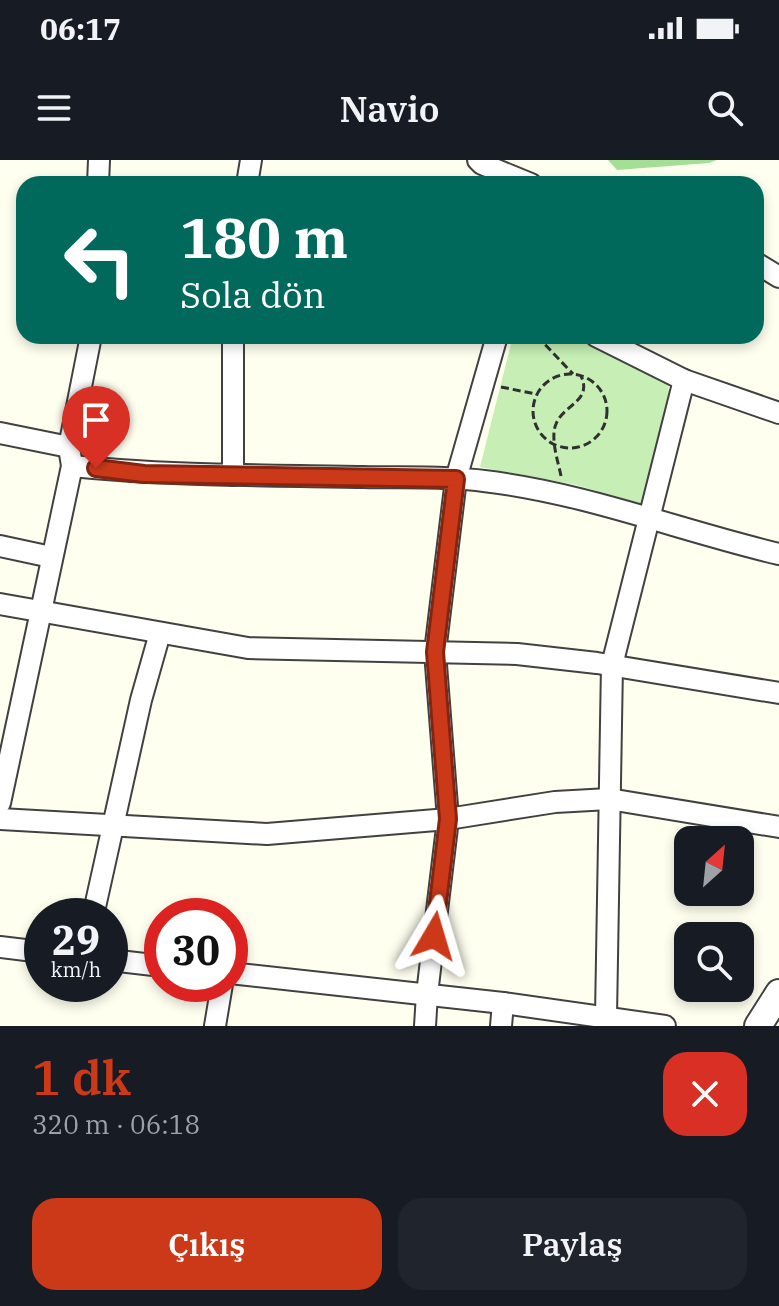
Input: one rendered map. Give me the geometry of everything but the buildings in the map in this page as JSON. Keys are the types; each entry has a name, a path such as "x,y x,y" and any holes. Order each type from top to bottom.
{"street":[{"path":"478,160 511,176"},
{"path":"0,803 5,752 40,612 90,344"},
{"path":"233,344 233,475"},
{"path":"425,1026 448,819 435,652 456,479 495,344"},
{"path":"612,344 684,380 779,413"},
{"path":"606,1016 612,665 684,380"},
{"path":"0,433 70,456 144,474 483,481 649,516 779,554"},
{"path":"0,546 51,557"},
{"path":"0,604 248,648 517,654 612,665 779,693"},
{"path":"97,898 141,700 160,633"},
{"path":"0,819 267,834 448,819 555,802 609,799 779,827"},
{"path":"0,947 24,950"},
{"path":"248,975 503,1003 665,1026"},
{"path":"758,1026 779,993"},
{"path":"215,1026 219,1002"},
{"path":"501,1026 503,1003"}],"path":[{"path":"545,344 573,374"},
{"path":"564,496 556,446 556,423 581,398 584,388 580,375"},
{"path":"580,375 600,388 606,399 606,423 600,434 580,447 556,446 537,430 532,406 536,394 544,383 555,376 580,375"},
{"path":"483,384 536,394"}],"green space":[{"path":"608,160 717,160 617,170"},
{"path":"511,344 591,344 668,382 669,394 642,504 576,485 480,467"}],"route":[{"path":"96,468 144,474 456,479 435,652 448,819 434,936"}]}
